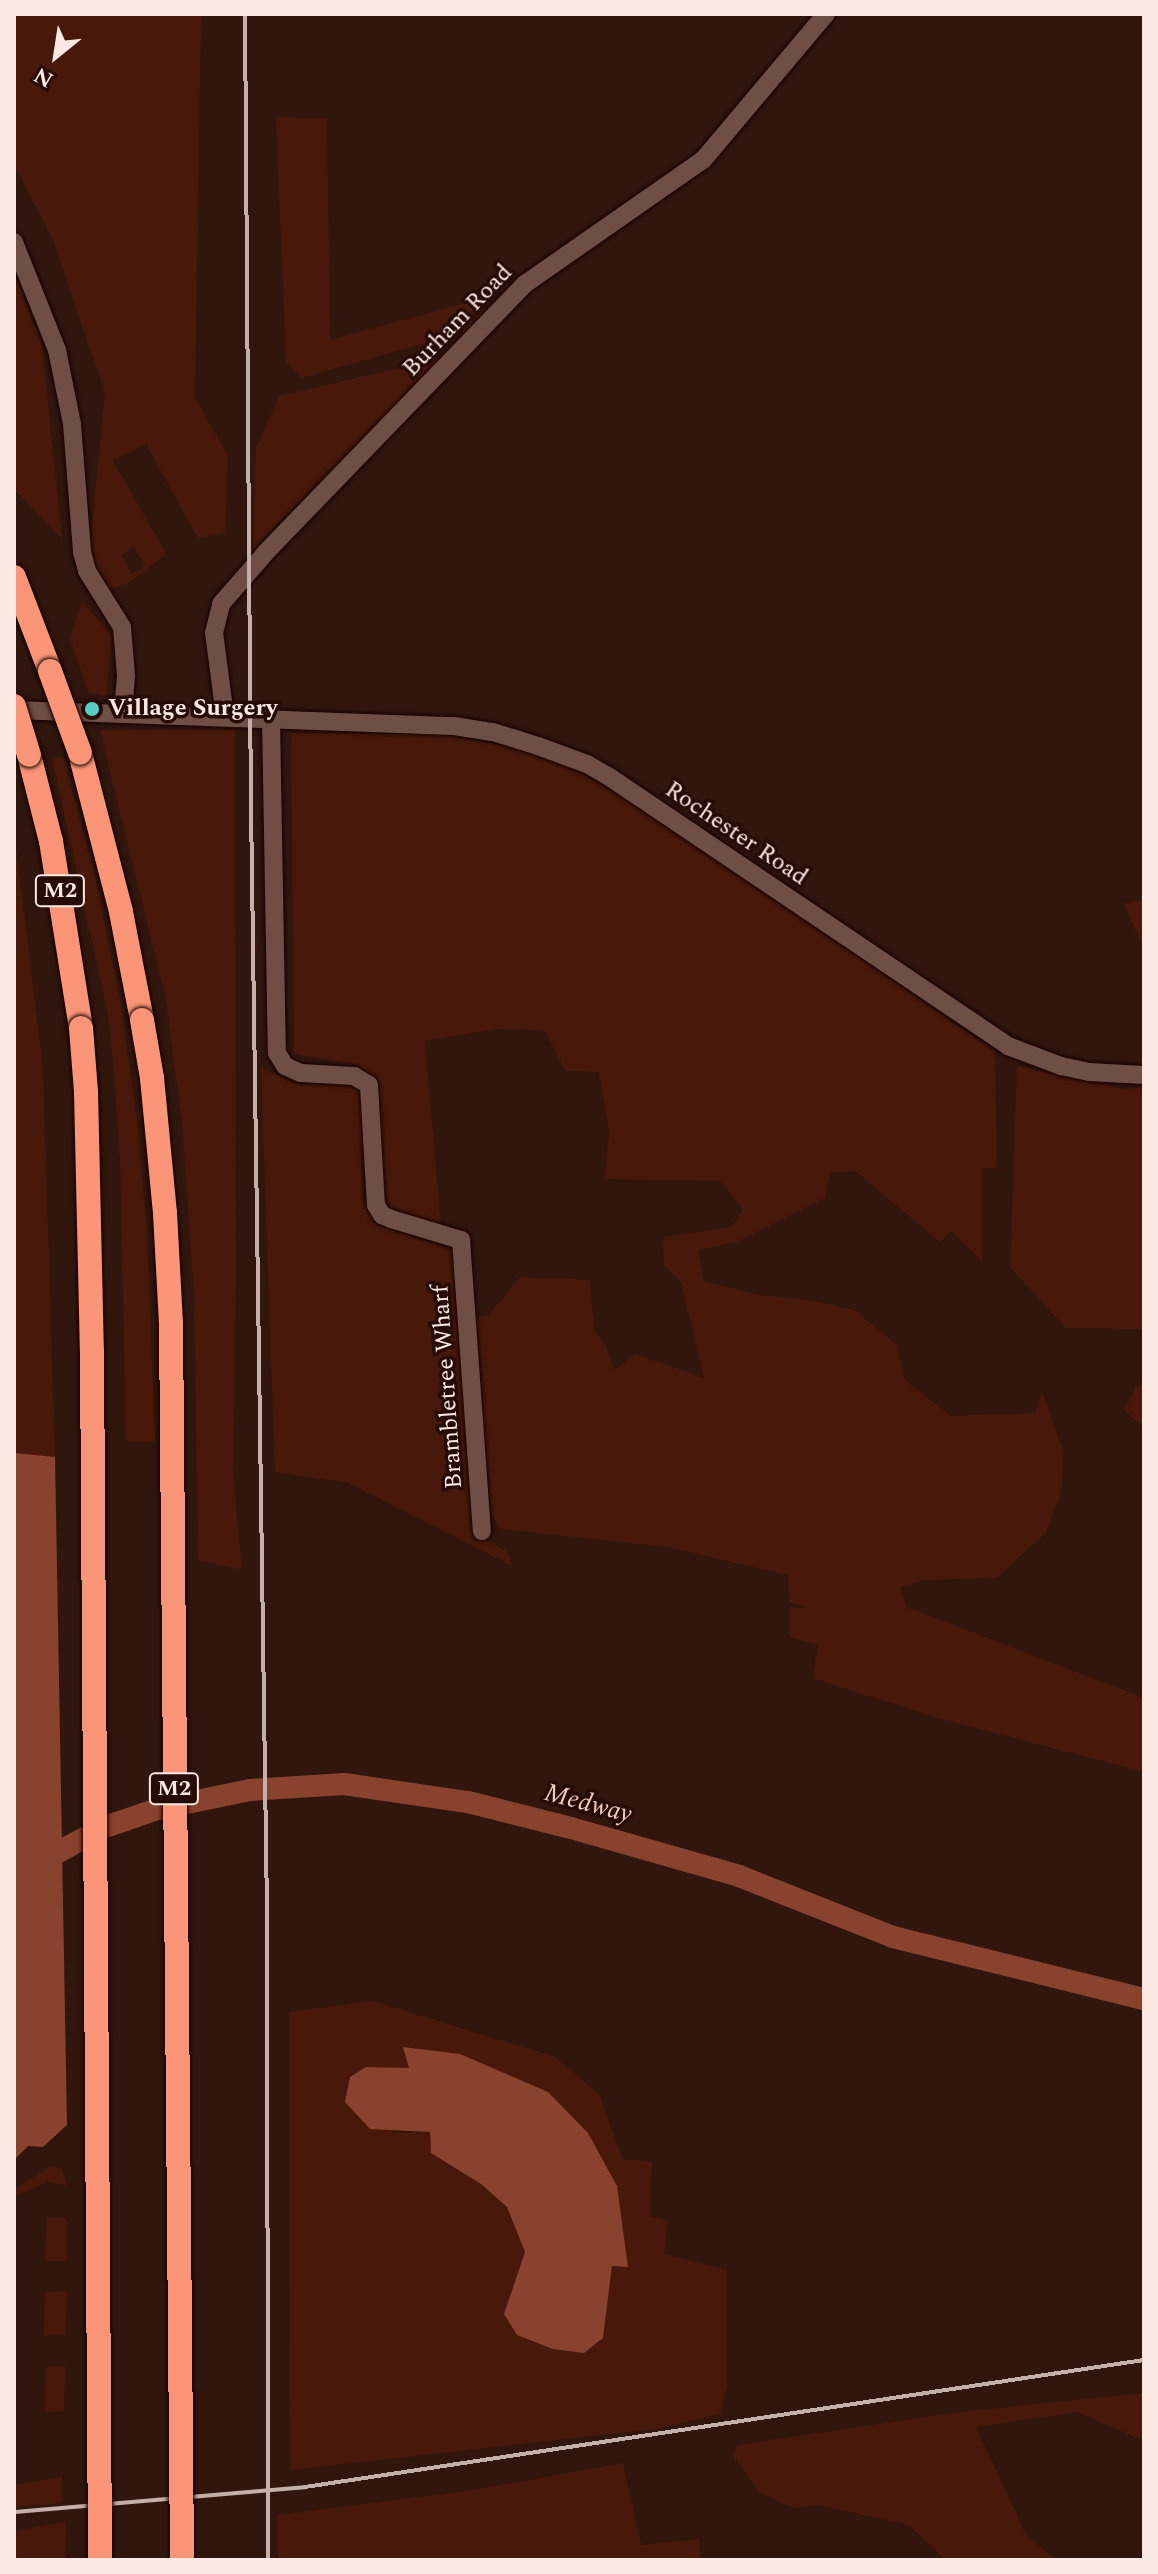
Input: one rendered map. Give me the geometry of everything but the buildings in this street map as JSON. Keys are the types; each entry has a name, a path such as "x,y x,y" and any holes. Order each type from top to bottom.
{"highway":[{"name":"M2","path":"14,577 80,753 121,912 142,1020 164,1198 171,1337 182,2560"},
{"name":"M2","path":"14,708 51,841 81,1028 86,1092 92,1351 100,2560"}],"street":[{"name":"Burham Road","path":"225,716 214,633 221,604 230,593 525,284 703,160 826,14"},
{"path":"14,242 57,350 72,424 82,552 87,571 122,627 126,676 123,712"},
{"name":"Rochester Road","path":"14,708 454,726 493,732 587,764 1008,1046 1075,1069 1116,1076 1144,1075"},
{"name":"Brambletree Wharf","path":"271,719 277,1053 285,1066 301,1073 354,1076 369,1085 376,1205 382,1215 391,1219 461,1240 482,1531"}],"shaded area":[{"path":"14,14 201,14 195,398 228,455 225,533 198,538 146,444 113,461 166,554 129,583 106,590 90,548 105,392 52,238 14,164","holes":["134,547 145,566 132,574 121,555"]},
{"path":"276,117 327,119 330,340 495,295 468,331 301,378 286,362"},
{"path":"14,273 42,345 62,539 14,489"},
{"path":"443,358 254,548 256,448 279,396"},
{"path":"82,601 112,636 106,697 88,692 70,639"},
{"path":"100,730 235,730 236,1278 233,1471 242,1570 198,1560 194,1294 182,1122 166,1000"},
{"path":"291,733 439,734 515,748 577,770 678,831 995,1052 997,1169 982,1168 982,1262 951,1230 940,1242 855,1171 830,1173 825,1198 739,1241 699,1250 703,1281 759,1295 815,1301 856,1311 897,1345 905,1380 951,1416 1036,1413 1042,1391 1064,1453 1061,1493 1046,1532 997,1578 926,1580 900,1587 906,1607 1144,1698 1144,1772 934,1717 813,1678 818,1645 790,1637 790,1607 810,1609 789,1602 788,1575 668,1547 500,1529 487,1505 470,1317 489,1315 520,1277 590,1280 594,1330 606,1347 614,1370 636,1354 704,1378 681,1282 664,1265 663,1237 732,1227 743,1209 720,1181 605,1179 609,1131 599,1072 565,1071 545,1030 498,1029 425,1041 441,1226 388,1214 383,1203 375,1079 356,1064 294,1054"},
{"path":"63,757 94,872 121,1006 136,1111 147,1231 155,1442 126,1441 120,1159 113,1061 109,1019 52,759"},
{"path":"14,831 43,1069 55,1457 14,1454"},
{"path":"1144,899 1144,949 1124,904"},
{"path":"1017,1066 1122,1089 1144,1087 1144,1329 1066,1328 1010,1267"},
{"path":"261,1068 294,1084 347,1085 361,1093 362,1202 376,1223 453,1251 476,1536 507,1551 512,1566 348,1483 275,1472"},
{"path":"1144,1381 1144,1428 1124,1410 1136,1387"},
{"path":"14,1453 55,1457 67,2125 43,2147 28,2146 14,2160"},
{"path":"373,2001 555,2057 600,2095 622,2159 652,2162 650,2216 668,2221 664,2254 727,2270 727,2388 720,2414 656,2429 290,2470 289,2012","holes":["404,2047 627,2267 612,2266 603,2338 504,2314 525,2252 507,2207 481,2184 431,2153 430,2132 392,2133 409,2068"]},
{"path":"403,2047 460,2054 548,2092 588,2133 617,2186 628,2267 612,2266 603,2338 584,2353 553,2349 517,2335 504,2314 525,2252 507,2207 481,2184 431,2153 430,2132 370,2129 345,2102 350,2077 366,2067 409,2068"},
{"path":"51,2166 62,2169 67,2186 48,2182 14,2197 14,2190"},
{"path":"47,2217 66,2218 67,2261 45,2261"},
{"path":"67,2291 65,2334 44,2336 45,2292"},
{"path":"65,2366 64,2411 45,2412 46,2367"},
{"path":"1144,2393 1144,2441 1077,2412 976,2427 1027,2537 1057,2560 946,2560 909,2525 818,2505 794,2508 760,2493 733,2456 737,2445 968,2411"},
{"path":"623,2463 641,2545 699,2539 700,2560 278,2560 277,2515 467,2491"},
{"path":"62,2477 62,2503 14,2507 14,2485"},
{"path":"66,2522 65,2560 14,2560 14,2531"}],"waterway":[{"name":"Medway","path":"14,1876 105,1827 158,1809 250,1790 344,1784 468,1802 571,1828 739,1876 893,1937 1144,1999"}],"railway":[{"path":"245,14 251,807 267,1905 268,2560"},
{"path":"14,2512 305,2487 1144,2360"}],"place":[{"name":"Village Surgery","path":"92,709"}]}
